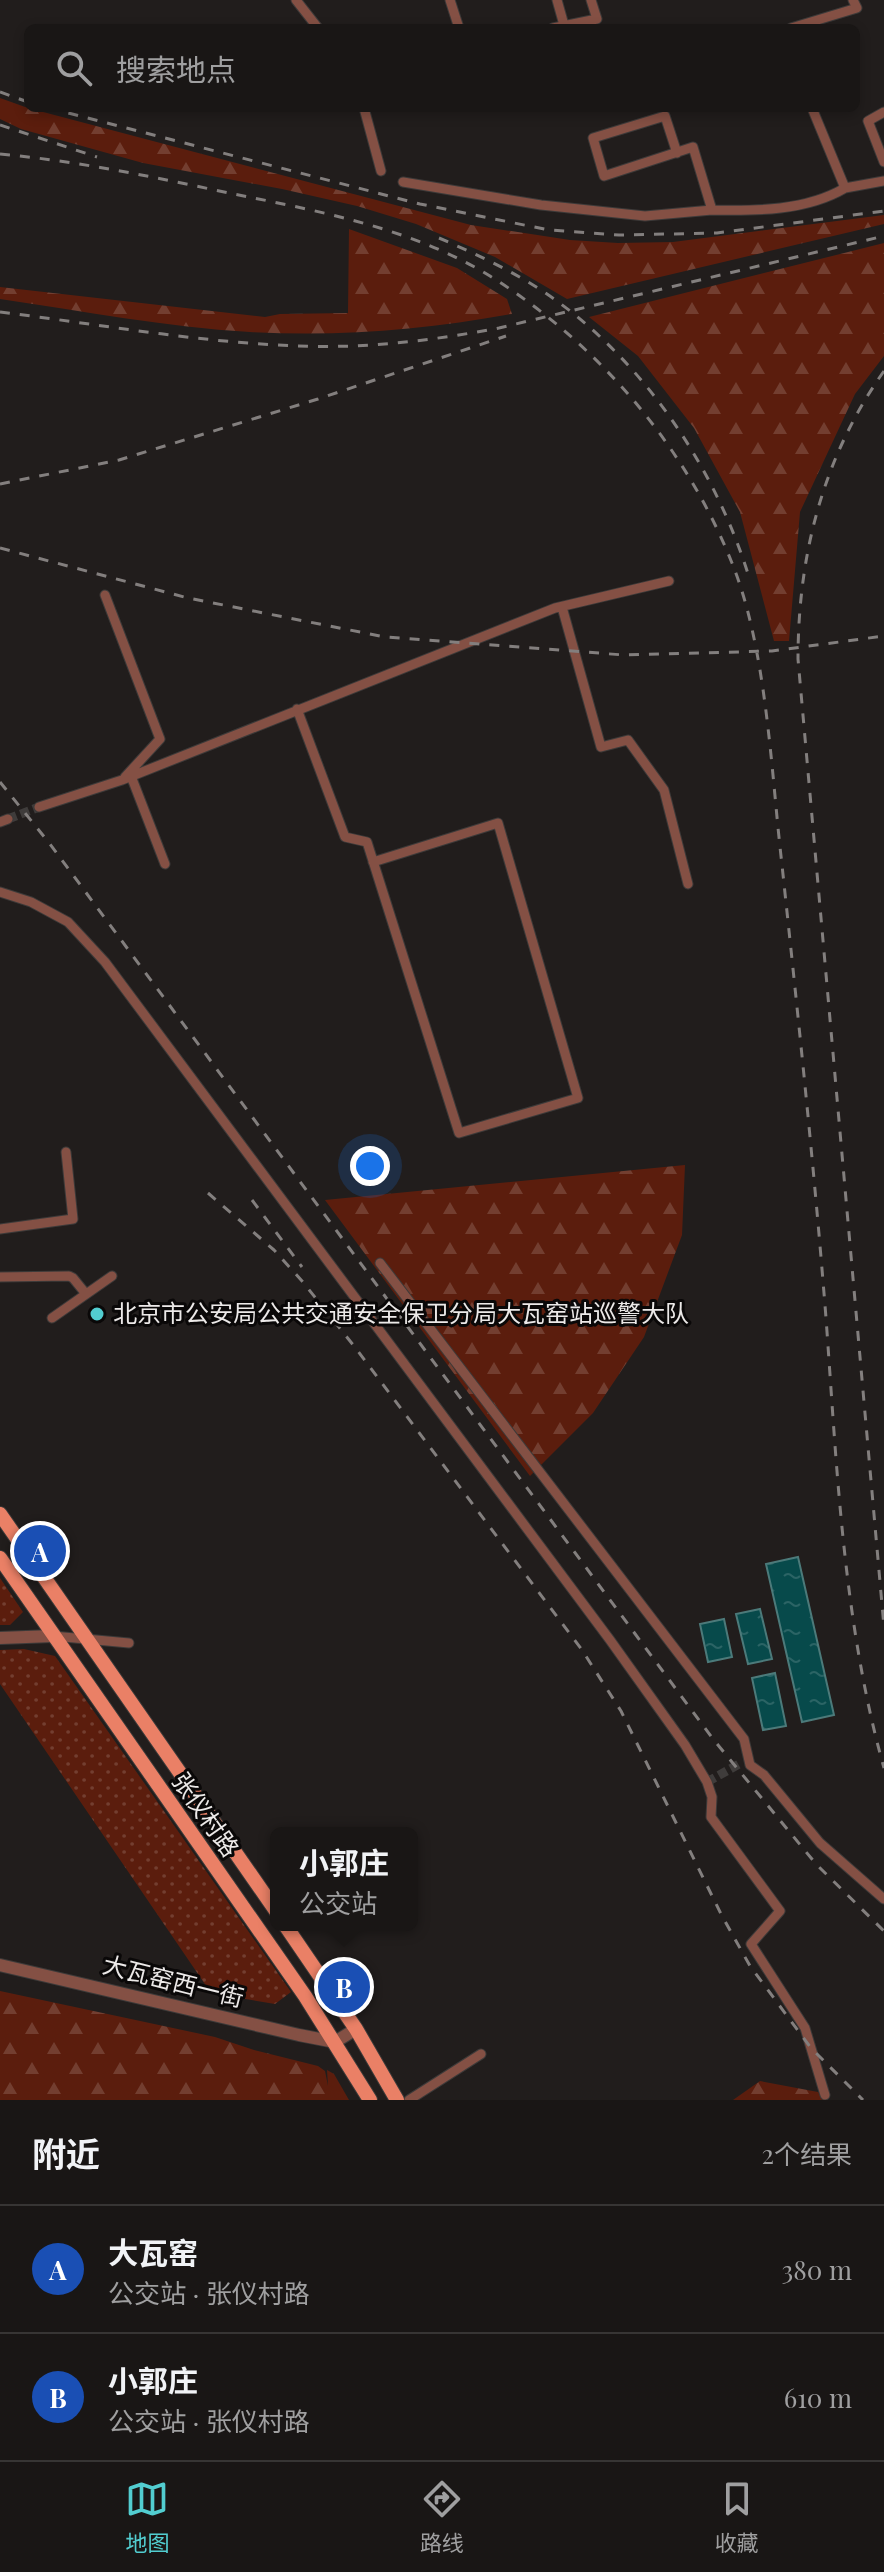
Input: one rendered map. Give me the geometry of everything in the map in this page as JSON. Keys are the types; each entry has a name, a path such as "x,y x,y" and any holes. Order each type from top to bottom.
{"main road":[{"name":"张仪村路","path":"0,1514 270,1902"},
{"name":"张仪村路","path":"0,1558 335,2042 370,2100"},
{"path":"289,1931 356,2029 397,2100"}],"street":[{"path":"296,0 315,24"},
{"path":"450,0 458,24"},
{"path":"557,0 558,24"},
{"path":"573,24 597,19 591,0"},
{"path":"804,24 857,8 853,0"},
{"path":"365,112 381,171"},
{"path":"814,112 845,188"},
{"path":"884,112 868,121 884,162"},
{"path":"677,153 665,116 593,138 604,176 677,153 693,147 712,210"},
{"path":"403,182 541,205 645,216 712,210 757,211 828,198 845,188 884,181"},
{"path":"39,807 127,778 562,607 669,581"},
{"path":"105,595 160,739 127,778"},
{"path":"562,607 601,747 628,740 664,790 688,884"},
{"path":"297,709 345,837 367,842 373,862 459,1133 578,1098 498,823 373,862"},
{"path":"127,778 165,864"},
{"path":"0,892 31,902 68,922 105,962 685,1745 707,1782 712,1797 711,1817 780,1911 751,1944 805,2028 825,2095"},
{"path":"0,1229 73,1219 66,1152"},
{"path":"380,1263 744,1739 744,1765 764,1775 820,1843 884,1899"},
{"path":"0,1277 69,1276 86,1294"},
{"path":"52,1318 112,1276"},
{"path":"0,1638 53,1636 129,1643"},
{"name":"大瓦窑西一街","path":"0,1965 335,2042"},
{"path":"335,2042 356,2029"},
{"path":"409,2100 481,2054"}],"green space":[{"path":"0,98 24,107 24,112 43,112 471,225 570,240 673,242 884,215 884,224 567,299 495,257 416,224 357,206 282,189 143,163 21,129 0,119"},
{"path":"349,229 457,268 507,299 512,314 381,331 316,334 187,326 0,299 0,287 265,317 348,313"},
{"path":"884,243 884,356 855,394 800,512 789,641 774,641 740,512 694,428 638,356 589,317"},
{"path":"685,1165 682,1235 644,1337 593,1413 530,1476 325,1200"},
{"path":"0,1578 23,1612 10,1625 0,1625"},
{"path":"24,1649 55,1656 291,1992 275,2004 211,1993 0,1684 0,1650"},
{"path":"0,1991 215,2037 318,2066 325,2071 328,2086 327,2070 334,2074 349,2100 0,2100"},
{"path":"760,2081 818,2092 823,2100 733,2100"}],"water":[{"path":"798,1557 834,1715 802,1722 766,1564"},
{"path":"760,1609 772,1659 748,1664 736,1614"},
{"path":"724,1619 732,1657 708,1662 700,1624"},
{"path":"775,1673 786,1726 763,1730 752,1678"}],"tunnel":[{"path":"8,819 39,807"},
{"path":"707,1782 739,1764"}],"railway":[{"path":"0,92 24,101"},
{"path":"64,112 420,204 549,230 619,235 717,233 884,211"},
{"path":"0,125 97,157"},
{"path":"0,154 115,170 330,215 397,233 460,259 529,303 601,365 634,400 689,478 732,563 744,597 766,711 811,1147 844,1544 859,1657 884,1768"},
{"path":"0,312 221,341 310,346 390,344 499,328 884,236"},
{"path":"439,238 494,263 547,294 614,351 671,419 695,457 717,496 749,577"},
{"path":"0,484 119,460 318,399 506,336"},
{"path":"884,371 845,438 818,508 803,582 798,659 884,1627"},
{"path":"0,548 188,598 385,637 624,655 772,651 884,636"},
{"path":"0,782 50,844 713,1739 816,1864 884,1931"},
{"path":"208,1193 274,1250 302,1281 582,1650 621,1711 721,1914 750,1966 811,2048 863,2100"},
{"path":"252,1200 302,1267"}],"place":[{"name":"北京市公安局公共交通安全保卫分局大瓦窑站巡警大队","path":"97,1314"},
{"name":"大瓦窑","path":"40,1551"},
{"name":"小郭庄","path":"344,1987"}]}
